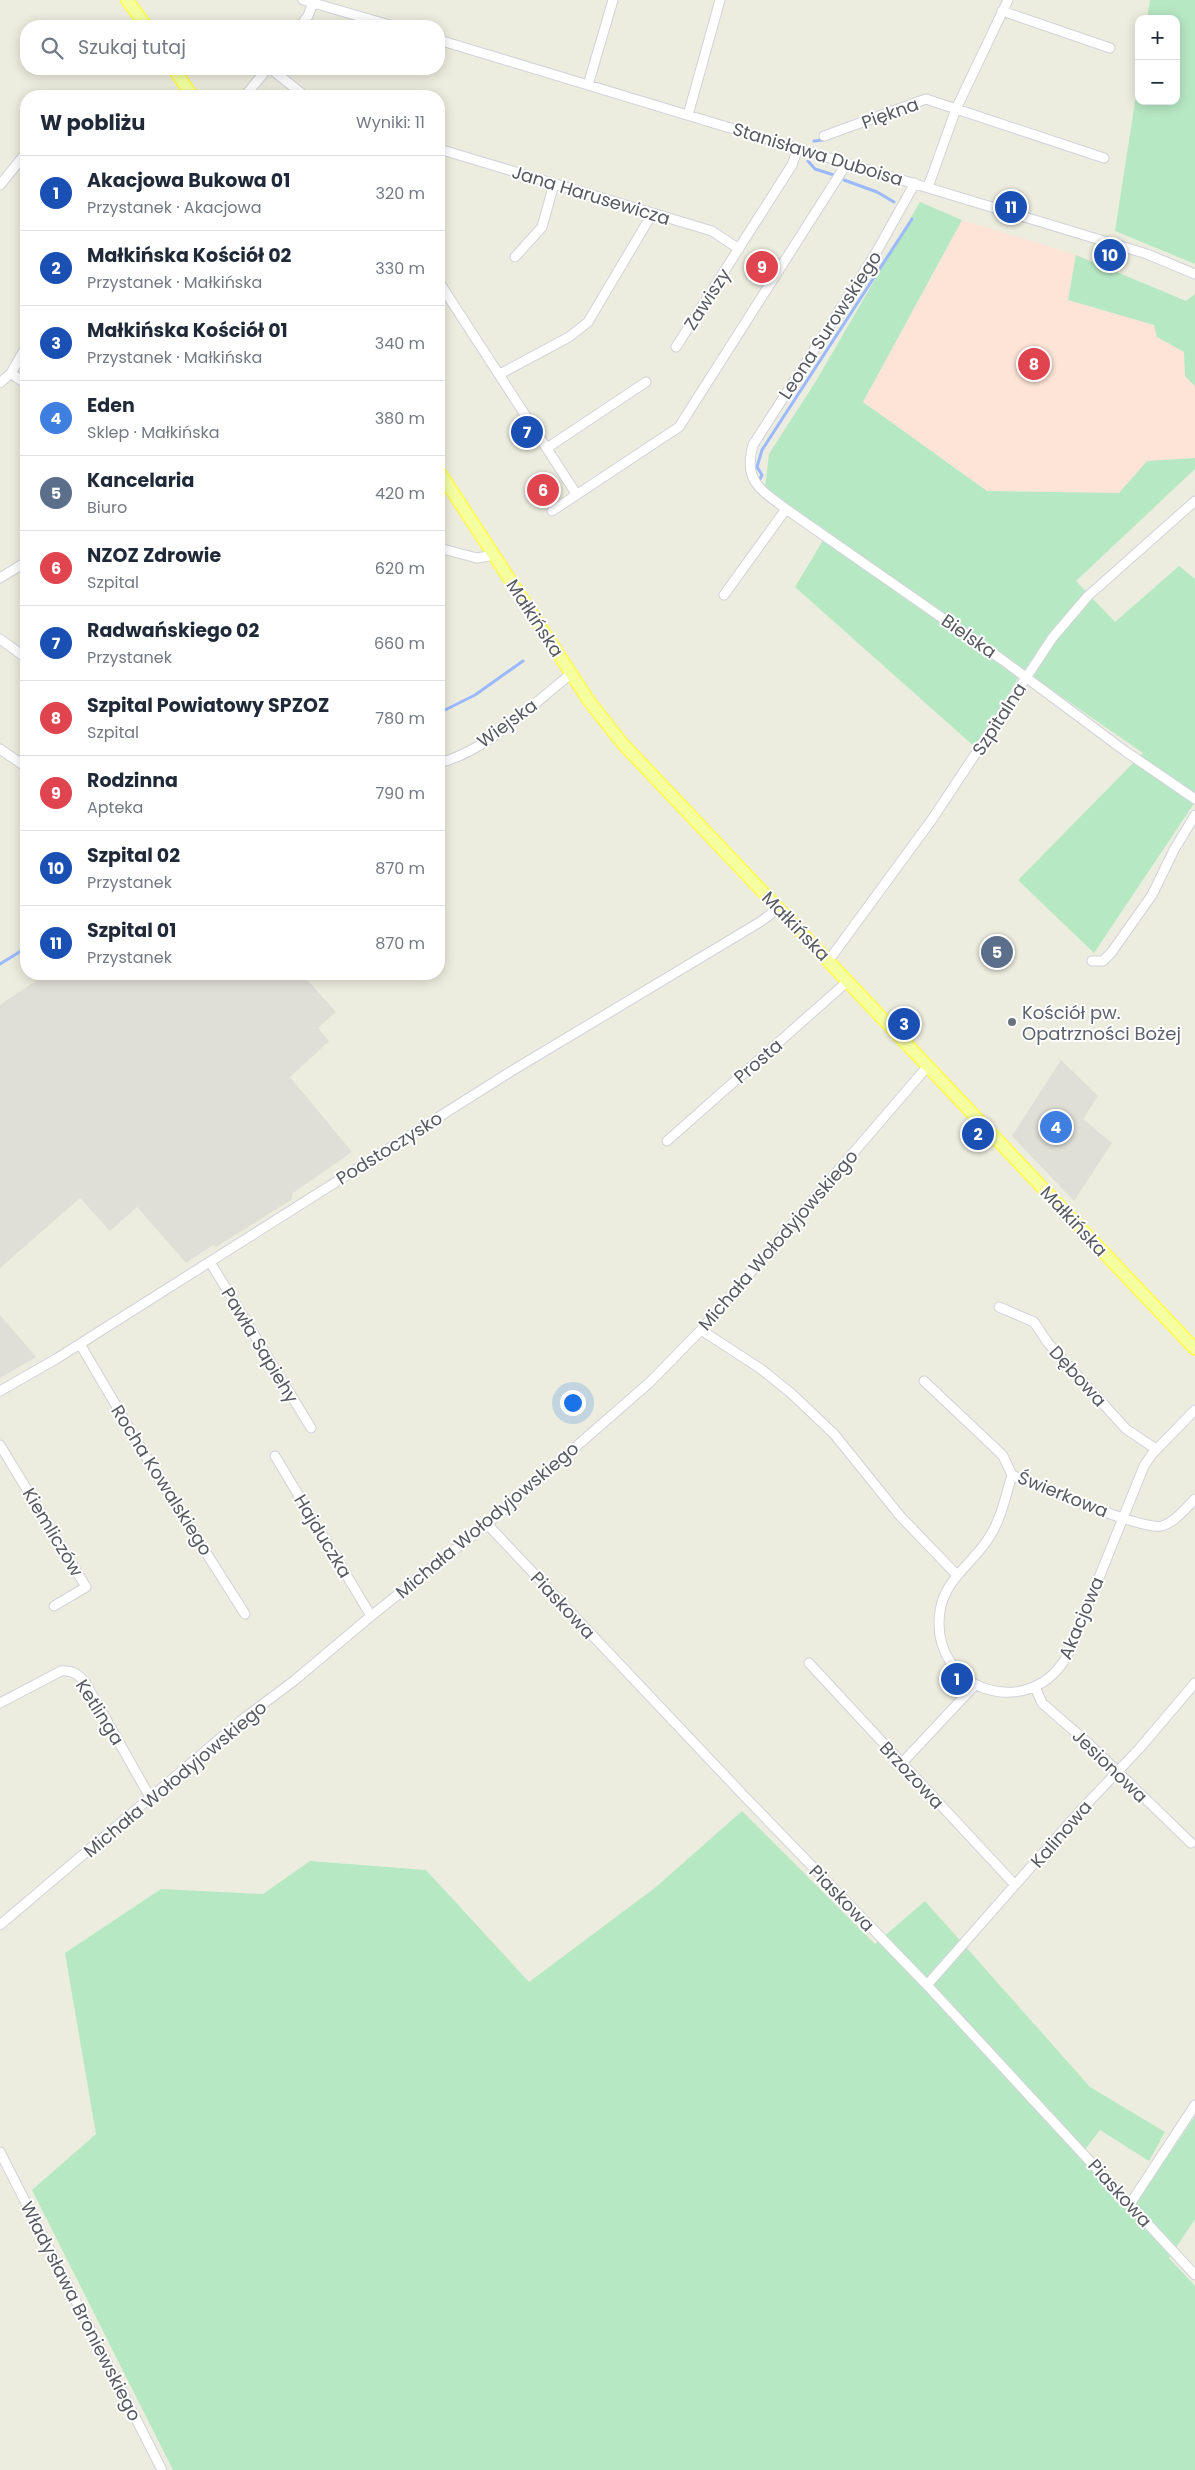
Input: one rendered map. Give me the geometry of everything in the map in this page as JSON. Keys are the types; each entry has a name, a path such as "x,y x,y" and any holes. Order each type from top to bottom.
{"main road":[{"path":"130,2 142,20"},
{"path":"178,75 188,90"},
{"name":"Małkińska","path":"445,480 589,701 622,742 1195,1349"}],"street":[{"path":"303,0 314,1 374,20"},
{"path":"588,85 613,0"},
{"path":"688,115 720,0"},
{"path":"928,187 956,109 1008,0"},
{"path":"305,20 314,1"},
{"path":"1002,11 1110,48"},
{"name":"Stanisława Duboisa","path":"445,42 1147,254 1195,274"},
{"path":"250,90 261,75"},
{"path":"279,75 297,90"},
{"name":"Piękna","path":"824,136 926,99 1104,158"},
{"name":"Zawiszy","path":"676,347 792,165 798,148"},
{"name":"Jana Harusewicza","path":"445,151 712,231 739,249"},
{"path":"0,185 20,160"},
{"path":"552,511 679,427 847,163"},
{"name":"Leona Surowskiego","path":"750,468 749,460 753,444 873,258 915,183"},
{"path":"515,257 542,227 554,184"},
{"path":"500,374 569,337 588,322 652,214"},
{"path":"445,291 577,495"},
{"path":"0,383 11,373 20,357"},
{"path":"11,373 20,380"},
{"path":"547,448 646,382"},
{"name":"Bielska","path":"750,468 757,486 786,509 1026,677 1125,751 1195,799"},
{"name":"Szpitalna","path":"829,960 933,818 1053,637 1088,596 1195,501"},
{"path":"724,596 786,509"},
{"path":"445,550 477,558 494,555"},
{"path":"0,578 20,566"},
{"path":"0,639 20,654"},
{"name":"Wiejska","path":"445,761 463,754 498,732 571,674"},
{"path":"0,749 20,763"},
{"path":"1092,961 1103,961 1111,954 1152,895 1174,850 1195,815"},
{"name":"Podstoczysko","path":"0,1391 80,1344 502,1077 760,922 779,908"},
{"name":"Prosta","path":"667,1141 848,982"},
{"name":"Michała Wołodyjowskiego","path":"0,1926 151,1799 242,1719 294,1680 370,1616 487,1524 649,1383 701,1330 927,1067"},
{"name":"Pawła Sapiehy","path":"210,1262 311,1428"},
{"name":"Dębowa","path":"1000,1306 1034,1322 1048,1342 1126,1429 1156,1449"},
{"path":"701,1330 761,1369 792,1394 834,1434 901,1517 957,1575"},
{"name":"Rocha Kowalskiego","path":"80,1344 158,1477 245,1614"},
{"name":"Świerkowa","path":"924,1381 1003,1456 1012,1475 1123,1518 1152,1526 1162,1526 1174,1520 1195,1499"},
{"name":"Akacjowa","path":"1012,1475 991,1536 957,1575 943,1598 940,1613 940,1636 952,1665 975,1685 985,1689 1005,1692 1035,1687 1055,1673 1064,1661 1144,1466 1156,1449 1195,1410"},
{"name":"Kiemliczów","path":"0,1445 86,1587 54,1606"},
{"name":"Hajduczka","path":"275,1456 370,1616"},
{"name":"Piaskowa","path":"487,1524 748,1800 927,1985 1195,2275"},
{"name":"Brzozowa","path":"809,1664 1015,1885"},
{"name":"Ketlinga","path":"0,1703 61,1671 78,1675 85,1682 151,1799"},
{"name":"Kalinowa","path":"927,1985 1195,1683"},
{"path":"902,1763 975,1685"},
{"name":"Jesionowa","path":"1035,1687 1042,1703 1088,1743 1116,1773 1191,1843"},
{"path":"1130,2204 1195,2105"},
{"name":"Władysława Broniewskiego","path":"0,2152 162,2470"}],"shaded area":[{"path":"962,220 1076,255 1068,300 1154,325 1157,337 1184,352 1185,376 1195,386 1195,458 1147,462 1119,493 987,491 863,402"},
{"path":"37,980 307,980 336,1012 318,1028 329,1041 290,1077 352,1152 293,1193 291,1200 216,1247 213,1245 186,1263 137,1207 110,1231 80,1198 0,1268 0,1005"},
{"path":"1061,1060 1098,1096 1083,1119 1112,1143 1074,1201 1012,1136"},
{"path":"0,1315 36,1357 0,1378"}],"green space":[{"path":"1150,0 1195,0 1195,264 1115,231 1135,102 1135,105 1180,105 1180,15 1148,15"},
{"path":"920,202 962,220 863,402 987,491 1119,493 1147,461 1195,458 1195,469 1076,581 1115,622 1179,566 1195,579 1195,802 1094,953 1018,880 1143,753 1023,670 976,748 795,587 828,532 765,488 769,454 816,381"},
{"path":"1076,255 1186,301 1195,294 1195,386 1185,376 1184,352 1157,337 1154,325 1068,300"},
{"path":"742,1811 875,1944 925,1901 1090,2087 1165,2132 1149,2161 1100,2130 1084,2151 1134,2206 1195,2116 1195,2219 1169,2258 1195,2286 1195,2470 173,2470 32,2190 96,2134 65,1953 161,1889 263,1894 310,1861 426,1870 529,1982 656,1887"}],"waterway":[{"path":"814,141 823,140"},
{"path":"808,161 815,169 834,175"},
{"path":"844,180 877,192 894,202"},
{"path":"760,479 762,475 757,467 762,450 912,219"},
{"path":"445,710 475,695 523,661"},
{"path":"0,964 20,952"}],"place":[{"name":"Szpital 01","path":"1011,207"},
{"name":"Szpital 02","path":"1110,255"},
{"name":"Rodzinna","path":"762,267"},
{"name":"Szpital Powiatowy SPZOZ","path":"1034,364"},
{"name":"Radwańskiego 02","path":"527,432"},
{"name":"NZOZ Zdrowie","path":"543,490"},
{"name":"Kancelaria","path":"997,952"},
{"name":"Kościół pw. Opatrzności Bożej","path":"1012,1022"},
{"name":"Małkińska Kościół 01","path":"904,1024"},
{"name":"Eden","path":"1056,1127"},
{"name":"Małkińska Kościół 02","path":"978,1134"},
{"name":"Akacjowa Bukowa 01","path":"957,1679"}]}
